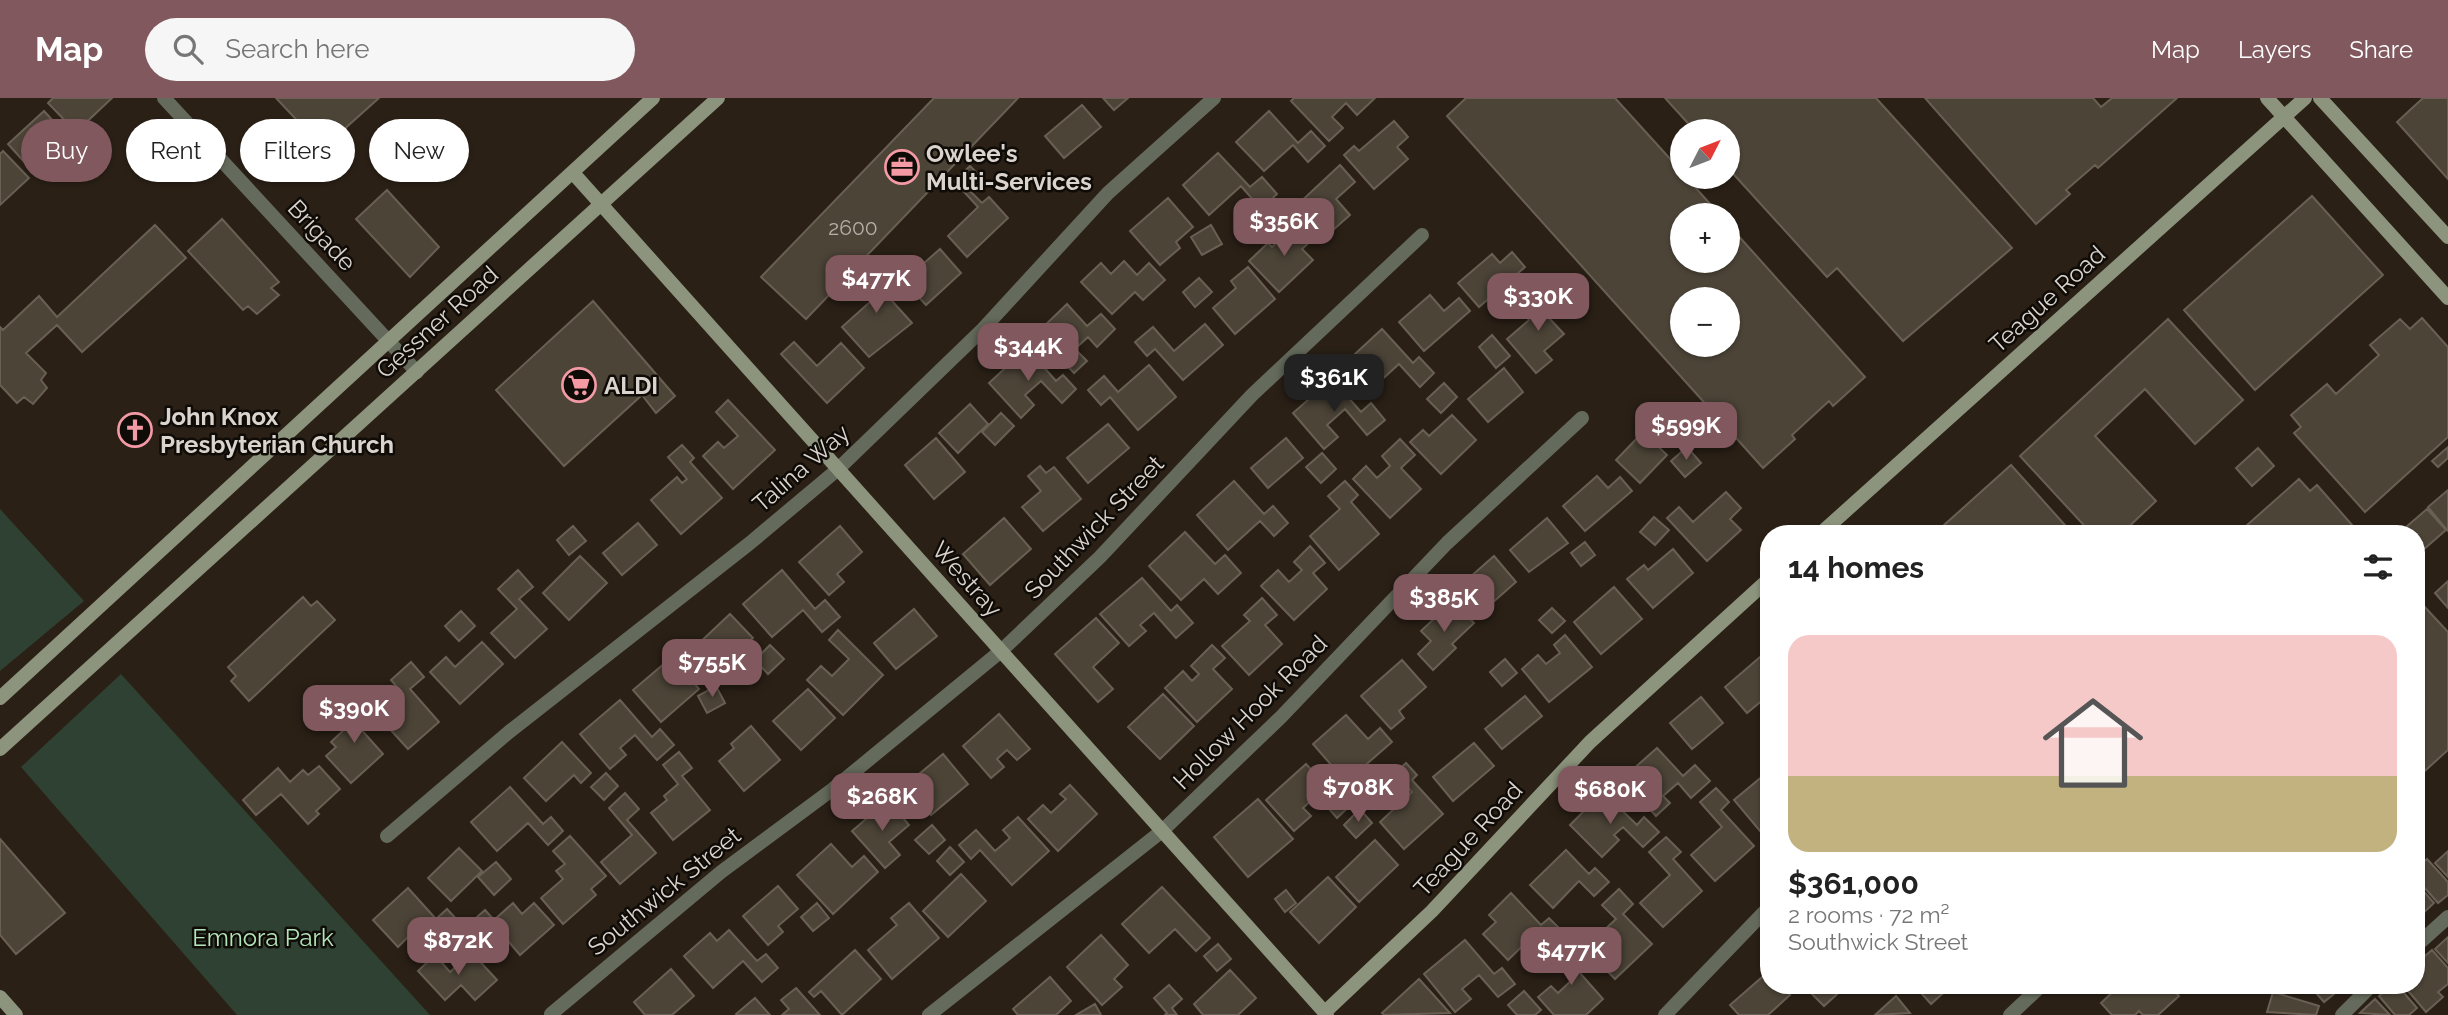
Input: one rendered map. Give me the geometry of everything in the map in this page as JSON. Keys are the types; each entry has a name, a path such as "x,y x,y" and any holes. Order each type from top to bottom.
{"street":[{"name":"Brigade","path":"164,98 417,372"},
{"name":"Gessner Road","path":"0,698 574,174 653,98"},
{"name":"Gessner Road","path":"0,749 718,98"},
{"name":"Talina Way","path":"387,836 509,732 750,543 837,470 983,329 1108,193 1214,98"},
{"path":"2267,98 2448,298"},
{"name":"Teague Road","path":"1830,525 2305,98"},
{"path":"2320,98 2448,237"},
{"name":"Westray","path":"574,174 1324,1014"},
{"name":"Southwick Street","path":"551,1014 712,879 834,789 1002,651 1100,557 1252,395 1422,235"},
{"name":"Hollow Hook Road","path":"929,1015 1161,831 1281,717 1447,543 1583,418"},
{"name":"Teague Road","path":"1324,1014 1432,911 1590,742 1760,587"},
{"path":"1665,1015 1760,916"},
{"path":"2425,938 2448,917"},
{"path":"2010,1015 2032,994"},
{"path":"2342,1015 2363,994"},
{"path":"0,997 16,1015"}],"green space":[{"path":"0,509 84,601 0,671"},
{"name":"Emnora Park","path":"121,674 430,1015 237,1015 21,767"}],"building":[{"path":"53,98 112,98 90,119 63,119 48,103"},
{"path":"276,98 379,98 355,119 296,119"},
{"path":"934,98 1018,98 806,319 761,277"},
{"path":"1103,98 1128,98 1114,110"},
{"path":"1294,98 1375,98 1357,115 1346,103 1332,117 1343,128 1329,141 1291,101"},
{"path":"1466,98 1615,98 1670,159 1670,189 1697,189 1709,203 1670,203 1670,273 1740,273 1740,238 1865,377 1833,406 1829,401 1792,435 1795,439 1763,468 1447,116"},
{"path":"1665,98 1876,98 2012,248 1903,341 1837,268 1827,277 1740,181 1740,119 1684,119"},
{"path":"1925,98 2093,98 2101,107 2112,98 2177,98 2098,168 2095,165 2066,190 2070,194 2036,224"},
{"path":"2423,98 2448,98 2448,179 2397,122"},
{"path":"1082,105 1101,127 1064,158 1045,136"},
{"path":"44,111 51,119 35,119"},
{"path":"1269,111 1298,143 1311,131 1325,146 1308,162 1293,145 1264,171 1236,142"},
{"path":"1394,121 1408,137 1397,147 1408,159 1374,189 1344,155 1354,146 1359,151"},
{"path":"21,132 21,158 8,144"},
{"path":"3,151 21,170 21,182 25,182 0,205 0,154"},
{"path":"1218,153 1250,187 1262,177 1277,194 1261,209 1241,186 1209,215 1183,185"},
{"path":"1340,165 1355,182 1336,199 1350,215 1324,238 1296,206"},
{"path":"970,166 983,179 970,191 982,203 989,197 1008,218 967,257 948,236 978,207 954,181"},
{"path":"387,190 439,247 410,277 356,219"},
{"path":"2312,196 2383,275 2255,390 2184,310"},
{"path":"1168,198 1193,227 1176,242 1180,248 1160,265 1130,231"},
{"path":"222,219 279,282 271,288 279,295 257,314 248,306 243,310 188,251"},
{"path":"1298,222 1314,238 1302,249 1313,260 1279,292 1249,261 1268,243 1272,247"},
{"path":"155,225 186,258 82,352 57,325 26,353 46,373 41,380 47,388 33,404 24,397 17,403 0,385 0,327 3,330 39,296 57,317"},
{"path":"1211,225 1222,244 1202,255 1191,237"},
{"path":"940,249 961,273 926,305 915,293 910,297 899,285"},
{"path":"1512,252 1525,267 1479,307 1458,283 1492,254 1500,263"},
{"path":"1124,261 1137,275 1149,263 1165,280 1143,300 1135,292 1112,314 1081,282 1101,263 1111,274"},
{"path":"875,265 892,283 883,291 912,323 869,357 842,327 871,301 855,283"},
{"path":"1248,267 1275,299 1235,334 1213,308 1236,288 1231,281"},
{"path":"1199,278 1212,292 1195,307 1183,292"},
{"path":"1548,292 1563,308 1550,319 1564,334 1544,351 1552,360 1536,373 1507,339 1529,320 1524,313"},
{"path":"1430,295 1444,311 1459,298 1470,311 1424,351 1399,322"},
{"path":"593,301 675,396 656,413 642,395 564,466 496,390"},
{"path":"1067,304 1087,326 1101,314 1115,329 1097,347 1088,337 1075,349 1087,361 1074,373 1037,333"},
{"path":"2422,318 2448,347 2448,437 2365,512 2294,433 2301,427 2291,415 2327,384 2336,394 2379,355 2370,345 2400,319 2410,329"},
{"path":"2168,319 2243,400 2195,444 2145,389 2095,436 2156,501 2131,525 2084,525 2020,456"},
{"path":"1205,324 1223,345 1183,380 1155,349 1147,356 1135,342 1153,327 1174,351"},
{"path":"1382,329 1413,363 1419,357 1434,373 1420,387 1399,364 1367,393 1342,366"},
{"path":"1492,335 1510,356 1496,368 1479,347"},
{"path":"794,342 817,366 841,343 864,368 827,403 781,354"},
{"path":"1027,348 1056,381 1063,375 1076,389 1062,403 1041,381 1025,395 1034,405 1021,418 989,383"},
{"path":"1149,365 1176,397 1138,430 1110,397 1101,405 1088,390 1104,376 1118,392"},
{"path":"1504,368 1523,392 1488,422 1468,399"},
{"path":"1332,379 1361,412 1371,403 1385,420 1367,435 1345,409 1327,425 1338,437 1324,449 1293,413"},
{"path":"1444,383 1457,397 1441,413 1427,399"},
{"path":"728,400 775,450 733,489 703,456 718,442 724,448 738,436 716,412"},
{"path":"970,404 988,424 958,453 939,433"},
{"path":"1001,413 1014,426 995,445 982,432"},
{"path":"1452,415 1476,440 1441,474 1410,442 1423,430 1429,436"},
{"path":"1108,424 1129,448 1088,483 1067,458"},
{"path":"1643,432 1667,455 1640,483 1616,460"},
{"path":"936,438 965,472 934,499 905,465"},
{"path":"1286,438 1303,458 1268,488 1251,468"},
{"path":"1400,439 1415,455 1401,468 1421,489 1390,518 1353,479 1366,466 1377,478 1390,466 1382,456"},
{"path":"682,445 694,458 690,462 722,498 681,534 651,500 677,477 682,483 687,479 668,457"},
{"path":"1687,447 1701,463 1685,477 1671,461"},
{"path":"2448,447 2448,458 2438,467 2432,461"},
{"path":"2258,448 2274,466 2252,486 2236,468"},
{"path":"1322,453 1336,469 1321,483 1306,467"},
{"path":"2011,465 2065,525 1944,525"},
{"path":"1040,466 1046,473 1054,467 1081,499 1043,531 1022,507 1041,491 1028,476"},
{"path":"1597,476 1608,488 1620,477 1632,491 1585,531 1563,506"},
{"path":"2299,479 2310,491 2317,485 2352,525 2247,525"},
{"path":"1234,481 1264,514 1273,506 1288,523 1274,536 1260,521 1228,550 1197,515"},
{"path":"1345,481 1358,495 1351,502 1379,534 1339,570 1310,536 1340,509 1328,496"},
{"path":"2448,490 2448,531 2428,507"},
{"path":"1726,492 1741,508 1730,519 1741,530 1707,561 1667,518 1679,507 1693,522"},
{"path":"2427,509 2446,530 2425,548 2425,525 2408,525"},
{"path":"1654,517 1669,530 1655,545 1640,532"},
{"path":"1004,518 1031,549 990,585 963,554"},
{"path":"1547,518 1568,543 1529,572 1510,550"},
{"path":"638,523 657,545 622,575 603,553"},
{"path":"573,526 586,541 569,555 557,540"},
{"path":"840,526 862,552 837,574 844,582 829,595 799,562"},
{"path":"1185,532 1215,564 1225,555 1241,573 1218,594 1204,579 1181,600 1149,566"},
{"path":"1585,542 1595,555 1581,566 1571,553"},
{"path":"1310,546 1325,563 1313,573 1327,589 1294,620 1261,586 1278,570 1289,582 1302,570 1294,562"},
{"path":"1673,549 1693,573 1653,608 1627,579 1644,565 1648,570"},
{"path":"580,556 607,583 569,620 543,593"},
{"path":"1494,556 1516,582 1483,611 1461,585"},
{"path":"518,570 533,587 519,599 547,629 515,658 491,633 517,609 498,589"},
{"path":"782,570 815,609 825,600 840,617 822,632 803,610 772,637 743,604"},
{"path":"1142,578 1171,611 1177,605 1193,623 1176,638 1154,613 1140,625 1146,631 1129,646 1100,614"},
{"path":"2448,581 2448,608 2435,593"},
{"path":"1614,587 1642,619 1601,654 1574,622"},
{"path":"303,597 311,606 317,601 335,620 249,701 231,681 236,676 228,667"},
{"path":"1262,598 1277,615 1265,625 1282,644 1249,675 1222,646 1250,621 1244,615"},
{"path":"1453,601 1474,623 1452,644 1456,648 1433,670 1418,654 1431,641 1421,631"},
{"path":"2425,607 2448,632 2448,750 2425,771"},
{"path":"1552,608 1565,621 1552,633 1539,620"},
{"path":"914,609 937,636 896,669 874,643"},
{"path":"461,611 475,626 459,641 445,626"},
{"path":"730,614 753,638 713,676 700,661 706,656 696,646"},
{"path":"1096,618 1119,643 1093,667 1113,689 1098,702 1055,654"},
{"path":"838,630 883,675 843,715 807,680 821,666 832,676 849,659 829,640"},
{"path":"1565,635 1592,667 1549,702 1522,669 1538,655 1546,664 1560,653 1554,645"},
{"path":"482,642 503,664 460,704 430,672 446,657 455,667"},
{"path":"770,645 784,659 768,674 755,660"},
{"path":"1212,645 1225,658 1213,669 1232,689 1197,722 1165,688 1183,671 1192,681 1199,674 1191,666"},
{"path":"672,657 699,689 661,722 633,690"},
{"path":"1760,657 1760,702 1747,713 1725,687"},
{"path":"1505,659 1517,673 1502,686 1490,672"},
{"path":"1402,660 1426,687 1399,711 1404,718 1391,729 1361,696"},
{"path":"411,662 424,677 410,689 439,722 408,749 378,716 403,694 391,680"},
{"path":"716,686 725,703 707,713 698,696"},
{"path":"808,689 835,718 801,750 773,721"},
{"path":"1163,694 1194,726 1160,759 1128,727"},
{"path":"1525,696 1542,716 1502,749 1485,729"},
{"path":"1701,697 1723,723 1692,749 1670,723"},
{"path":"355,700 370,715 358,726 383,754 351,783 326,756 336,747 331,742 349,725 339,715"},
{"path":"620,700 652,737 660,729 674,745 657,760 635,735 620,748 626,755 610,769 580,734"},
{"path":"999,714 1030,749 1017,760 1007,750 997,759 1004,767 991,778 963,746"},
{"path":"1346,715 1368,739 1380,728 1392,742 1346,782 1313,744"},
{"path":"751,726 780,760 744,791 719,761 734,748 731,744"},
{"path":"562,742 591,773 581,783 574,775 546,801 524,778"},
{"path":"1474,743 1494,766 1453,801 1433,777"},
{"path":"1657,748 1683,776 1695,765 1710,781 1691,798 1678,783 1663,796 1670,803 1656,816 1622,779"},
{"path":"679,752 692,768 682,776 710,810 673,840 651,813 667,800 664,796 678,784 663,765"},
{"path":"943,754 968,784 931,815 906,785"},
{"path":"1406,763 1417,775 1412,780 1443,814 1404,849 1380,822 1412,792 1395,773"},
{"path":"1306,764 1332,792 1340,786 1354,802 1337,818 1317,795 1303,808 1311,816 1294,831 1266,800"},
{"path":"319,766 340,789 316,811 319,814 308,824 281,794 256,815 243,800 278,768 290,782 303,770 308,775"},
{"path":"606,773 618,786 604,800 591,787"},
{"path":"1760,778 1760,831 1734,800"},
{"path":"1070,785 1097,814 1058,851 1028,819 1043,805 1051,813 1066,799 1060,794"},
{"path":"510,787 543,824 551,817 563,831 548,845 528,823 497,851 471,822"},
{"path":"1716,788 1729,802 1721,810 1754,846 1715,881 1691,855 1722,827 1700,802"},
{"path":"1603,792 1637,825 1644,817 1659,832 1643,847 1623,827 1614,835 1619,840 1602,857 1570,825"},
{"path":"625,793 639,809 627,820 656,853 620,884 601,862 632,835 609,808"},
{"path":"1258,799 1293,839 1248,877 1214,837"},
{"path":"888,800 909,825 889,842 900,855 885,868 852,831"},
{"path":"1360,809 1372,823 1356,838 1344,825"},
{"path":"1018,817 1049,851 1012,885 980,850 971,859 959,845 976,830 995,851 1010,838 1003,830"},
{"path":"932,825 945,840 929,854 915,840"},
{"path":"570,836 606,876 591,889 596,895 563,924 541,898 563,879 556,871 565,864 553,851"},
{"path":"1666,837 1681,852 1673,859 1702,891 1663,927 1640,903 1670,875 1649,852"},
{"path":"0,839 65,913 16,954 0,935"},
{"path":"1375,840 1398,865 1359,902 1336,877"},
{"path":"831,844 852,867 864,856 878,872 833,914 797,875"},
{"path":"950,847 964,862 950,875 937,861"},
{"path":"459,848 482,871 451,901 428,878"},
{"path":"1566,850 1589,874 1595,868 1609,882 1594,896 1579,881 1553,908 1530,885"},
{"path":"2448,851 2448,877 2435,863"},
{"path":"2427,859 2448,882 2448,895 2438,903 2425,888"},
{"path":"496,862 511,879 494,895 478,877"},
{"path":"961,874 986,901 948,937 923,911"},
{"path":"1328,877 1356,907 1319,943 1290,912"},
{"path":"778,886 798,909 778,926 783,932 768,945 743,916"},
{"path":"1162,887 1210,938 1196,951 1175,929 1149,953 1122,924"},
{"path":"408,888 436,919 447,909 460,923 443,938 433,927 419,940 412,933 398,947 373,920"},
{"path":"1619,889 1633,904 1623,914 1652,944 1615,979 1585,948 1616,919 1602,905"},
{"path":"1286,890 1296,903 1285,912 1275,899"},
{"path":"1511,893 1541,925 1549,918 1566,935 1549,951 1534,935 1508,960 1483,934 1496,922 1489,915"},
{"path":"2425,893 2434,903 2425,911"},
{"path":"513,903 522,914 534,903 554,925 520,955 496,927 481,940 468,925 485,910 494,920"},
{"path":"817,903 829,918 813,931 801,917"},
{"path":"909,903 939,938 892,979 868,950 897,925 891,918"},
{"path":"729,930 757,961 766,954 778,968 762,982 743,961 713,988 684,956 710,933 717,941"},
{"path":"1101,935 1128,965 1114,979 1122,987 1102,1005 1067,967"},
{"path":"2448,937 2448,963 2435,949"},
{"path":"1571,938 1584,953 1572,964 1603,999 1586,1015 1554,1015 1538,997 1551,986 1558,993 1574,978 1552,955"},
{"path":"1465,940 1494,974 1502,968 1515,984 1498,997 1479,975 1462,989 1471,999 1455,1012 1424,974"},
{"path":"1218,944 1231,959 1217,971 1204,956"},
{"path":"855,950 881,979 842,1015 821,991 814,997 809,992"},
{"path":"2432,950 2448,968 2448,984 2438,992 2443,997 2426,1012 2411,994 2425,994 2425,956"},
{"path":"472,953 497,980 475,1000 461,985 445,1000 418,971 435,955 450,972"},
{"path":"671,969 694,996 672,1015 645,1015 634,1002"},
{"path":"1230,970 1256,998 1238,1015 1203,1015 1194,1004"},
{"path":"1050,977 1071,1001 1056,1015 1018,1015 1013,1009"},
{"path":"1419,979 1450,1013 1382,1013"},
{"path":"1760,979 1760,994 1790,995 1768,1015 1739,1015 1730,1005"},
{"path":"1169,985 1182,999 1172,1008 1177,1015 1165,1015 1167,1013 1154,998"},
{"path":"796,988 820,1015 782,1015 789,1009 781,1000"},
{"path":"1524,991 1541,1010 1535,1015 1517,1015 1508,1005"},
{"path":"1812,994 1837,994 1824,1006"},
{"path":"1922,994 1942,994 1931,1004"},
{"path":"2110,994 2179,996 2158,1015 2143,1015 2139,1011 2135,1015 2112,1015 2101,1003"},
{"path":"2272,994 2319,1006 2316,1015 2267,1012"},
{"path":"2317,994 2334,994 2324,1002"},
{"path":"2405,994 2417,1008 2409,1015 2395,1015 2379,996"},
{"path":"1896,996 1910,1013 1875,1015"},
{"path":"755,998 770,1015 736,1014"},
{"path":"2375,999 2390,1015 2360,1013"},
{"path":"1095,1004 1101,1015 1076,1015"}],"place":[{"name":"Owlee's Multi-Services","path":"902,167"},
{"name":"ALDI","path":"579,385"},
{"name":"John Knox Presbyterian Church","path":"135,430"}]}
